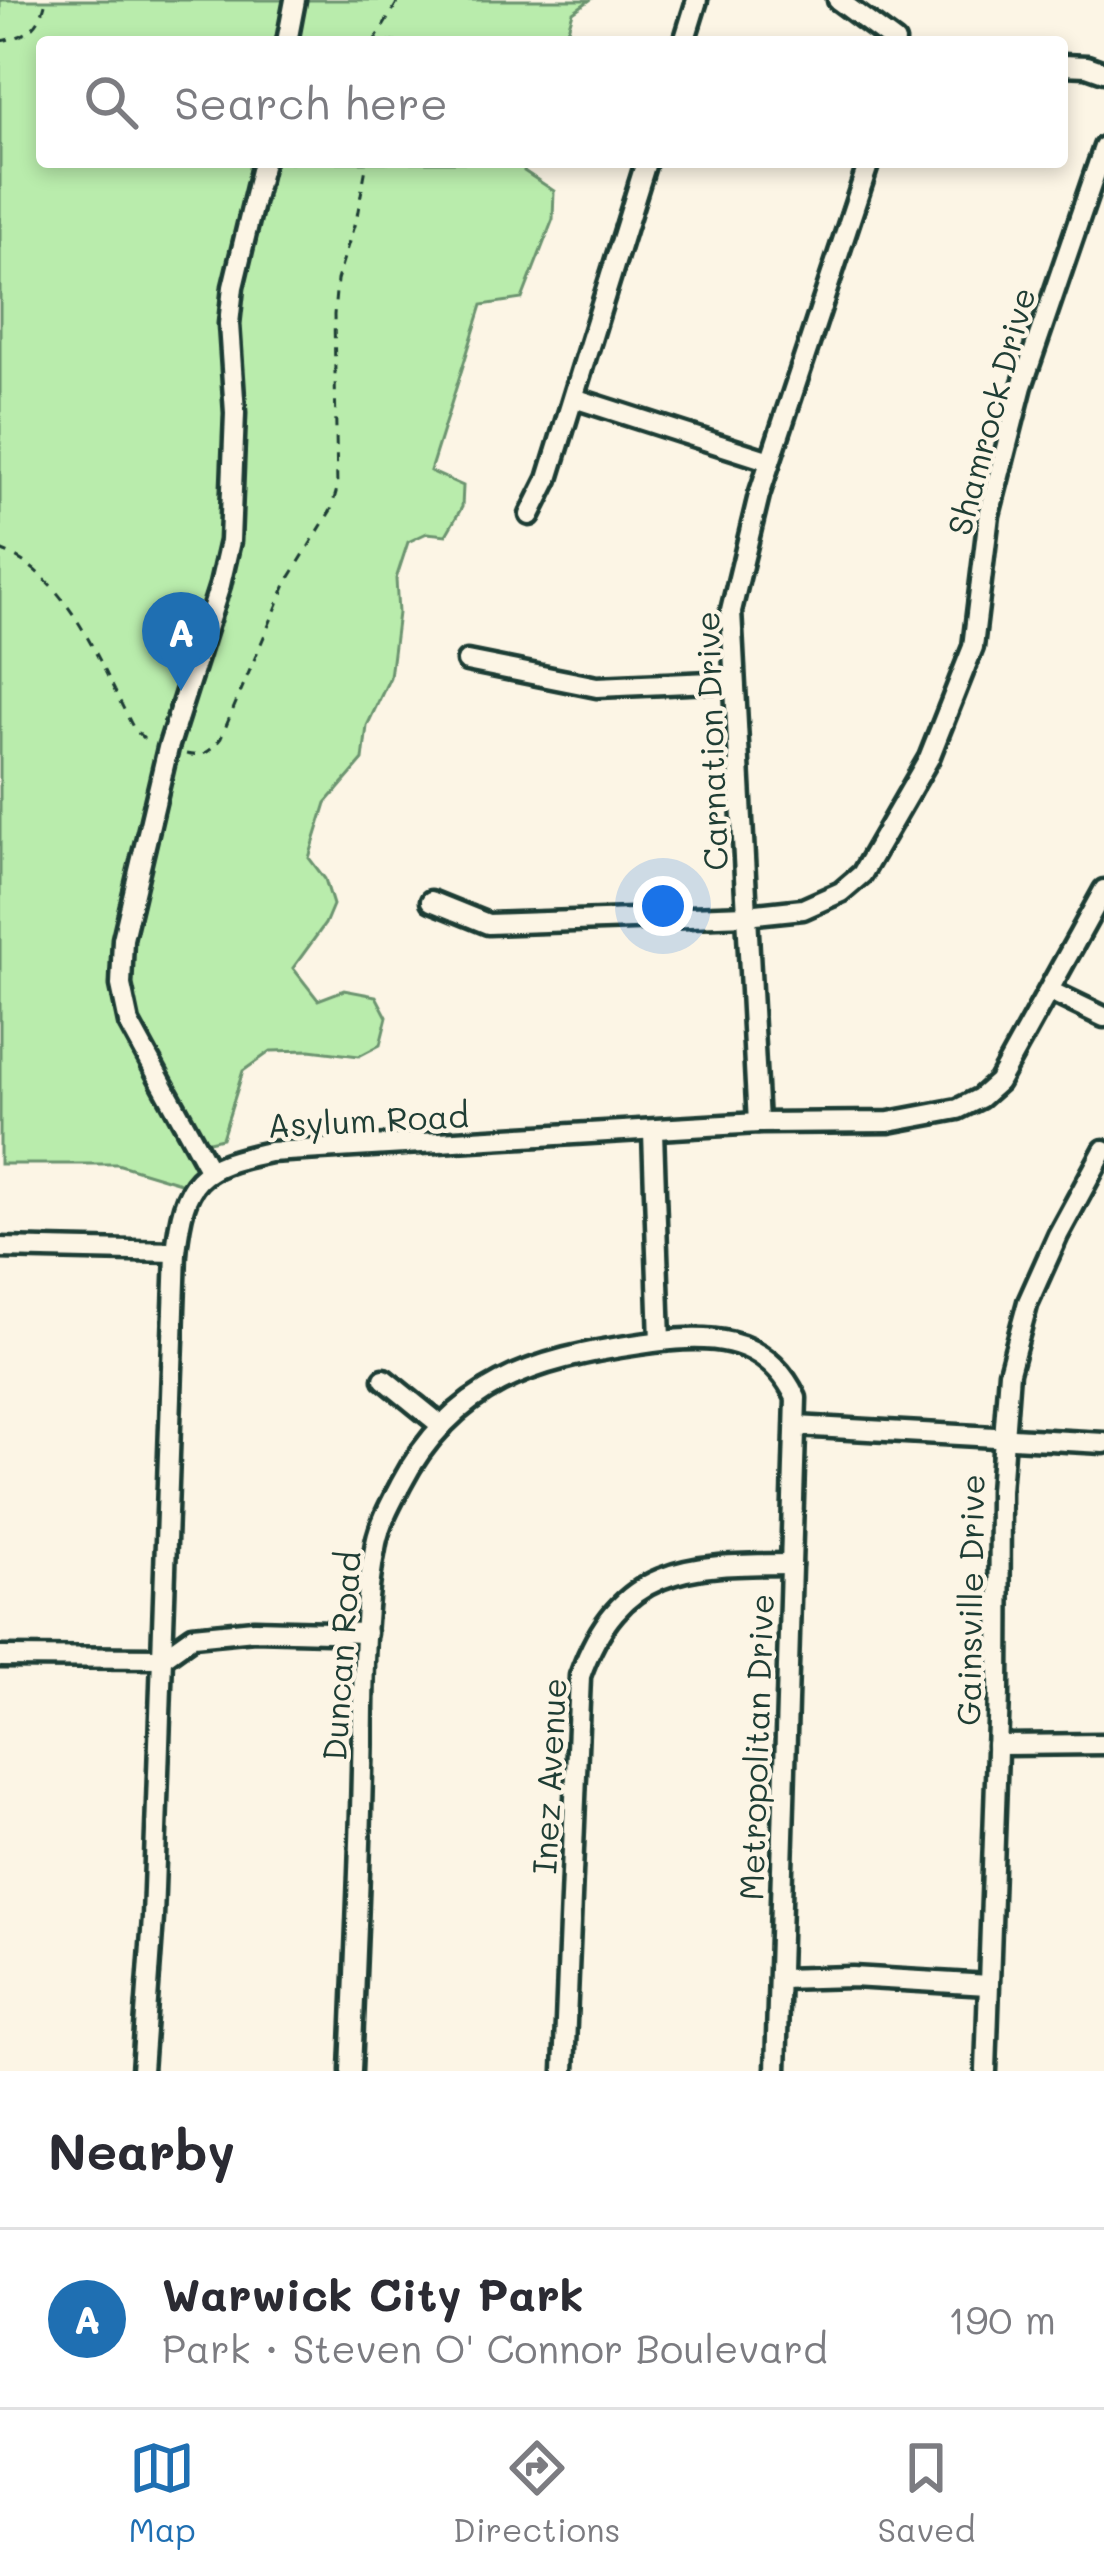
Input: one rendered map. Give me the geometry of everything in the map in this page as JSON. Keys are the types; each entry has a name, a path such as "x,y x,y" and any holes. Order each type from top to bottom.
{"street":[{"path":"288,36 295,0"},
{"path":"686,36 697,0"},
{"path":"838,0 887,36"},
{"path":"1068,65 1104,72"},
{"name":"Shamrock Drive","path":"431,901 488,924 747,915 802,909 841,892 862,874 929,758 974,647 989,515 1022,386 1104,147"},
{"path":"142,2071 153,1918 176,1252 180,1213 194,1184 210,1171 129,1023 122,985 129,908 168,748 230,541 235,459 229,324 233,287 262,168"},
{"path":"530,515 548,478 644,168"},
{"name":"Carnation Drive","path":"758,1123 731,611 770,461 867,168"},
{"path":"574,398 770,461"},
{"path":"467,661 597,687 734,681"},
{"name":"Asylum Road","path":"210,1171 220,1163 270,1152 758,1123 889,1122 958,1109 998,1082 1104,890"},
{"path":"1050,991 1104,1017"},
{"path":"653,1132 660,1341"},
{"name":"Gainsville Drive","path":"986,2071 1002,1438 1013,1352 1028,1302 1104,1150"},
{"path":"0,1248 176,1252"},
{"name":"Duncan Road","path":"351,2071 366,1633 376,1540 419,1450 469,1398 552,1360 660,1341 740,1345 766,1355 783,1370 796,1398 796,1426"},
{"path":"384,1379 442,1426"},
{"path":"796,1426 1104,1443"},
{"name":"Metropolitan Drive","path":"776,2071 796,1426"},
{"name":"Inez Avenue","path":"564,2071 580,1676 591,1645 605,1619 635,1593 684,1569 790,1564"},
{"path":"0,1657 162,1658 193,1636 254,1630 366,1633"},
{"path":"997,1745 1104,1744"},
{"path":"779,1979 852,1977 988,1985"}],"path":[{"path":"0,40 33,30 43,18 46,0"},
{"path":"378,36 399,0"},
{"path":"0,550 20,557 50,584 145,742 199,757 211,751 221,738 288,580 331,510 338,489 332,347 337,280 366,168"}],"green space":[{"path":"0,0 590,0 573,12 566,36 36,36 36,168 525,168 554,191 553,219 522,299 482,305 430,471 463,486 462,507 446,535 427,533 408,542 396,579 398,613 390,677 367,726 363,760 326,803 309,858 325,879 333,905 293,968 318,1000 344,990 376,996 387,1017 380,1045 359,1056 271,1051 243,1071 222,1138 196,1144 208,1168 190,1186 117,1164 0,1164"}],"place":[{"name":"Warwick City Park","path":"181,691"}]}
